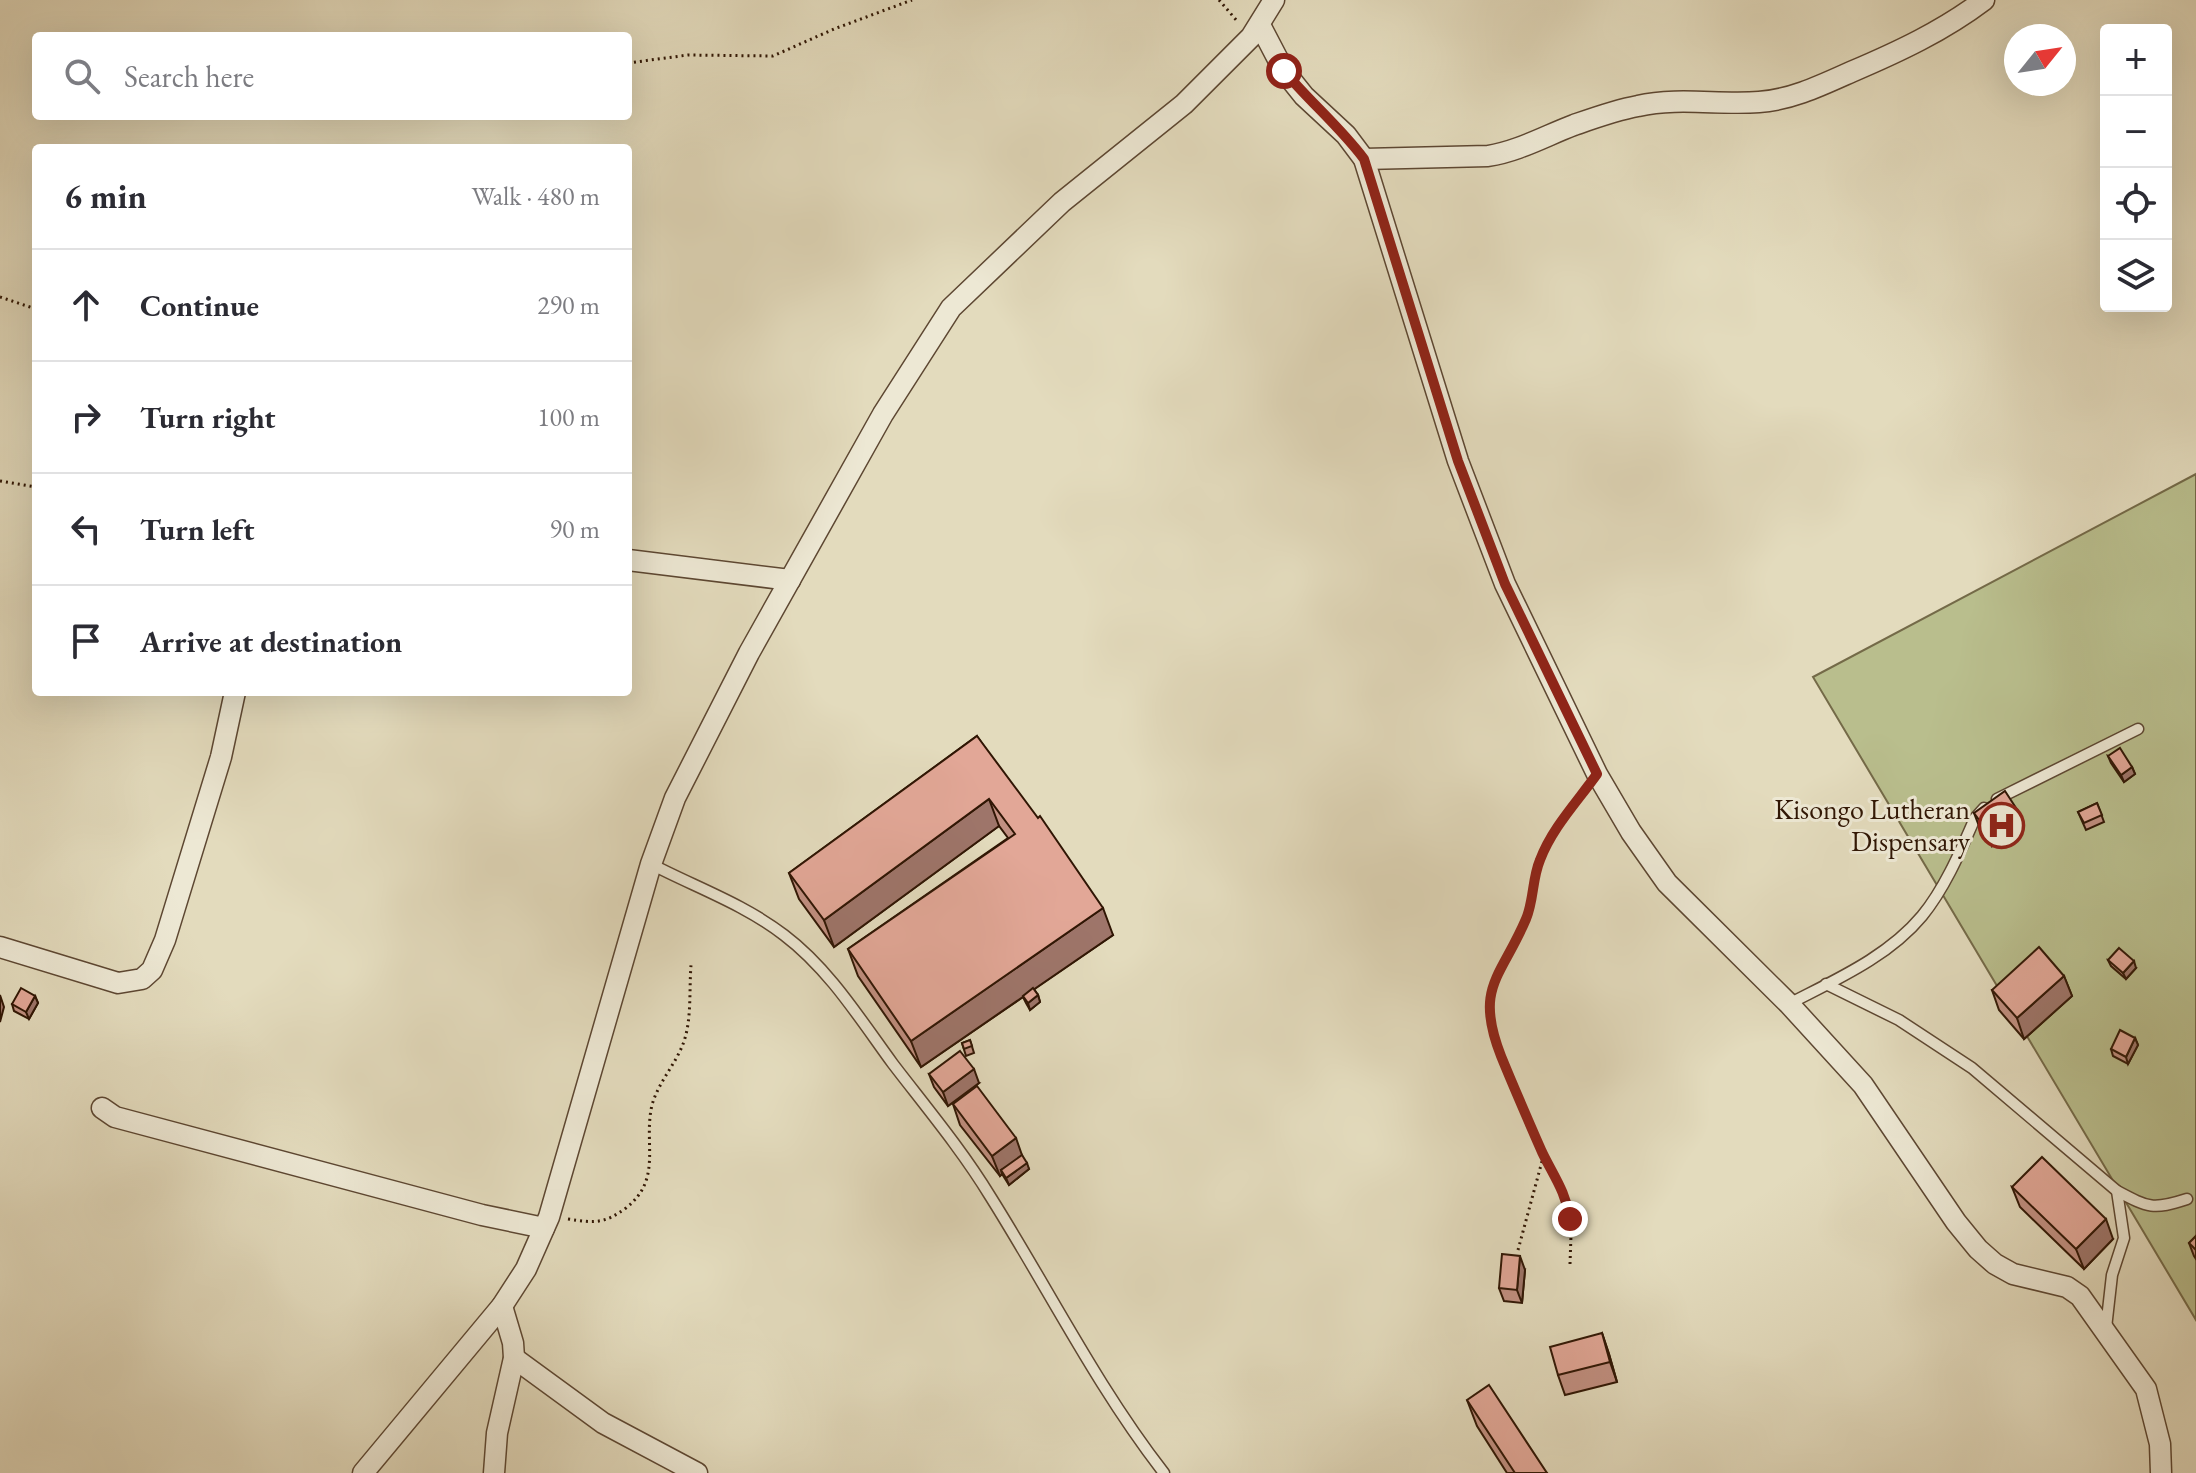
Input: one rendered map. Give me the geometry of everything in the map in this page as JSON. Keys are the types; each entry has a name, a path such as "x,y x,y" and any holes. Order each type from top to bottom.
{"street":[{"path":"363,1473 502,1306 526,1269 546,1222 651,864 675,798 706,733 883,414 951,308 1062,202 1184,104 1256,31 1274,0"},
{"path":"1364,159 1508,153 1573,125 1659,101 1747,103 1778,99 1812,89 1905,49 1984,0"},
{"path":"1256,31 1304,96 1346,135 1364,159 1458,461 1500,570 1597,774 1650,861 1667,883 1789,1004 1863,1085 1956,1222 1978,1249 2013,1274 2067,1287 2080,1296 2146,1389 2160,1444 2161,1473"},
{"path":"632,560 790,580"},
{"path":"0,947 118,983 134,982 152,970 165,940 221,757 234,696"},
{"path":"102,1108 115,1117 482,1215 546,1222"},
{"path":"494,1473 497,1433 514,1358 502,1306"},
{"path":"514,1358 603,1423 697,1473"}],"lane":[{"path":"1789,1004 1871,960 1898,941 1934,899 1975,818 1988,804 2138,729"},
{"path":"651,864 701,886 785,935 823,971 988,1193 1093,1367 1143,1446 1164,1473"},
{"path":"1826,984 1899,1020 1972,1068 2117,1191 2142,1204 2159,1208 2187,1199"},
{"path":"2105,1330 2112,1275 2124,1238 2117,1191"}],"path":[{"path":"632,62 688,55 773,56 912,0"},
{"path":"1219,0 1256,31"},
{"path":"0,297 32,308"},
{"path":"0,481 32,486"},
{"path":"1570,1264 1567,1199 1501,1057 1490,1025 1488,1003 1491,986 1528,915 1539,861 1554,830 1597,774"},
{"path":"546,1222 606,1221 639,1196 649,1167 652,1107 683,1044 687,1029 691,965"},
{"path":"1518,1250 1544,1154"}],"green space":[{"path":"2196,474 2196,1320 1813,677"}],"building":[{"path":"977,736 1038,818 1040,816 1103,908 911,1041 848,949 1015,834 989,799 824,920 789,873"},
{"path":"2120,748 2132,767 2121,775 2108,756"},
{"path":"2005,791 2018,811 1988,832 1974,813"},
{"path":"2097,803 2102,815 2084,823 2078,812"},
{"path":"2039,947 2064,976 2017,1018 1992,990"},
{"path":"2119,948 2134,961 2123,973 2108,960"},
{"path":"21,988 35,996 26,1012 12,1004"},
{"path":"1033,988 1038,995 1028,1003 1023,996"},
{"path":"2120,1030 2135,1038 2126,1057 2111,1049"},
{"path":"970,1040 972,1046 964,1049 962,1043"},
{"path":"960,1051 974,1069 943,1092 929,1074"},
{"path":"977,1086 1016,1138 992,1156 953,1104"},
{"path":"1022,1155 1027,1163 1006,1178 1001,1170"},
{"path":"2042,1157 2106,1219 2076,1249 2012,1187"},
{"path":"2196,1236 2196,1250 2189,1243"},
{"path":"1502,1254 1520,1256 1517,1290 1499,1288"},
{"path":"1602,1333 1610,1362 1558,1375 1550,1347"},
{"path":"1489,1385 1547,1473 1515,1473 1467,1400"}],"place":[{"name":"Kisongo Lutheran Dispensary","path":"2001,825"}],"route":[{"path":"1284,71 1304,96 1346,135 1364,159 1458,461 1505,584 1597,774 1554,830 1539,861 1528,915 1491,986 1488,1003 1490,1025 1501,1057 1567,1199 1570,1219"}]}
